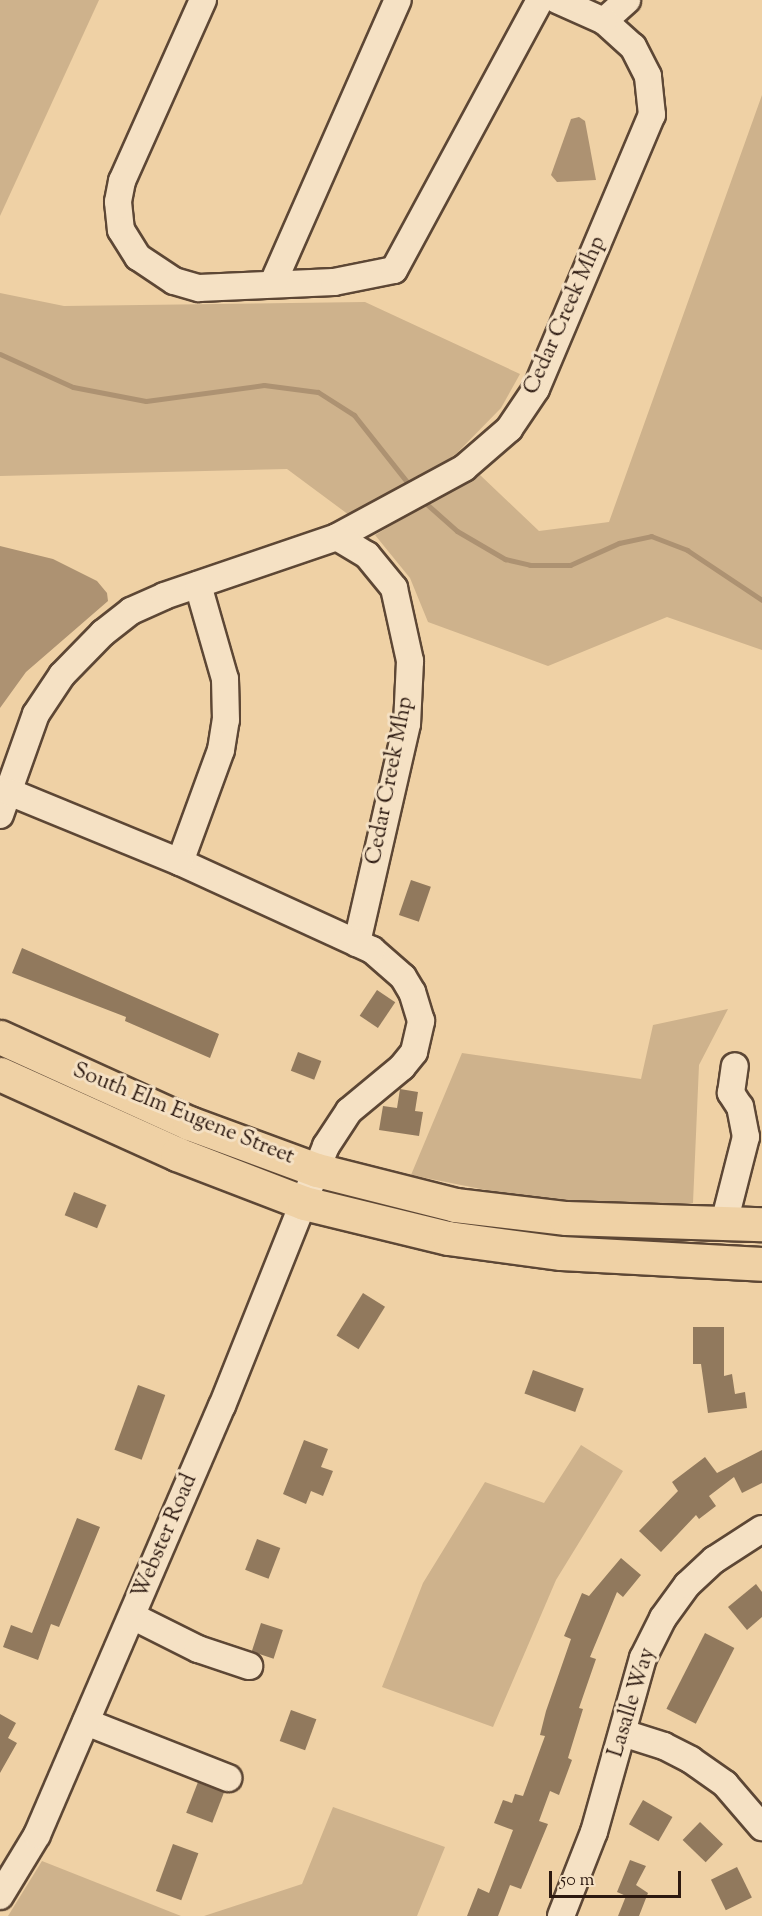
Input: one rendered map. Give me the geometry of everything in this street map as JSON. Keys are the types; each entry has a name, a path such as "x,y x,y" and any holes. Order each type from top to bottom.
{"main road":[{"name":"South Elm Eugene Street","path":"0,1037 189,1123 317,1170 455,1204 566,1218 762,1224"},
{"name":"South Elm Eugene Street","path":"0,1074 177,1154 304,1203 448,1238 561,1253 762,1264"}],"street":[{"path":"203,0 122,181 118,202 121,230 138,257 174,281 199,288 334,282 394,270 540,0"},
{"path":"273,283 398,0"},
{"name":"Cedar Creek Mhp","path":"317,1170 331,1137 349,1111 402,1067 419,1040 421,1015 412,992 386,960 357,943 180,862 5,804 36,714 77,658 131,611 198,585 337,537 464,468 509,429 536,389 652,115 652,91 642,61 623,35 604,21 557,0"},
{"path":"604,21 627,0"},
{"name":"Cedar Creek Mhp","path":"337,537 367,555 394,588 410,661 407,724 357,943"},
{"path":"180,862 221,750 226,720 225,679 198,585"},
{"path":"724,1223 746,1137 740,1107 731,1093 735,1066"},
{"name":"Webster Road","path":"0,1896 37,1835 132,1616 317,1170"},
{"name":"Lasalle Way","path":"561,1916 594,1832 643,1658 663,1618 687,1585 714,1560 762,1529"},
{"path":"132,1616 198,1649 249,1666"},
{"path":"86,1722 228,1778"},
{"path":"623,1733 664,1746 691,1760 724,1784 762,1827"}],"shaded area":[{"path":"0,0 99,0 0,216"},
{"path":"762,95 762,650 667,617 548,666 428,622 410,578 375,535 479,474 539,531 609,522"},
{"path":"579,117 585,121 596,180 557,182 551,175 571,119"},
{"path":"0,293 64,306 365,302 520,374 501,408 457,453 422,479 349,515 287,469 0,476"},
{"path":"0,546 53,559 97,581 107,593 108,601 26,672 0,708"},
{"path":"728,1009 699,1065 693,1203 597,1203 501,1193 411,1175 462,1053 641,1079 653,1025"},
{"path":"581,1445 623,1471 556,1580 493,1727 382,1687 423,1583 485,1482 544,1503"},
{"path":"333,1807 445,1847 417,1916 204,1916 302,1884"},
{"path":"42,1861 181,1916 8,1916"}],"building":[{"path":"411,880 431,887 419,922 399,915"},
{"path":"22,948 219,1034 210,1058 125,1021 126,1017 12,973"},
{"path":"377,990 395,1002 378,1028 360,1016"},
{"path":"298,1052 321,1061 314,1080 291,1071"},
{"path":"400,1089 418,1092 415,1111 423,1112 419,1136 379,1130 383,1106 397,1108"},
{"path":"74,1192 106,1205 97,1228 65,1215"},
{"path":"363,1293 385,1307 359,1349 337,1335"},
{"path":"693,1327 724,1327 724,1376 732,1374 735,1394 745,1392 747,1408 708,1413 701,1364 693,1364"},
{"path":"533,1370 584,1388 575,1412 524,1393"},
{"path":"138,1385 165,1395 142,1460 114,1450"},
{"path":"304,1440 328,1449 321,1467 333,1471 323,1496 311,1491 306,1504 283,1494"},
{"path":"762,1450 762,1483 742,1493 734,1477 709,1496 716,1506 699,1519 696,1515 661,1552 639,1531 678,1491 672,1482 705,1457 717,1473"},
{"path":"77,1518 100,1527 59,1627 51,1624 38,1660 3,1647 11,1625 32,1633"},
{"path":"257,1539 280,1548 269,1579 245,1570"},
{"path":"621,1558 641,1575 623,1597 617,1592 590,1657 596,1659 579,1708 583,1709 568,1758 572,1760 559,1795 550,1791 539,1821 548,1824 521,1889 510,1885 498,1916 467,1916 478,1888 489,1893 513,1830 494,1823 503,1800 512,1803 515,1794 523,1796 545,1736 540,1735 546,1711 571,1639 564,1636 582,1593 589,1596"},
{"path":"756,1584 762,1592 762,1617 747,1630 728,1607"},
{"path":"261,1623 283,1630 274,1659 252,1652"},
{"path":"705,1633 734,1648 696,1724 666,1709"},
{"path":"291,1710 316,1719 305,1750 280,1741"},
{"path":"0,1714 16,1723 8,1738 17,1743 0,1773"},
{"path":"198,1782 224,1792 212,1823 186,1813"},
{"path":"643,1800 672,1817 658,1841 629,1824"},
{"path":"700,1822 723,1844 706,1862 683,1840"},
{"path":"173,1844 198,1853 181,1900 156,1891"},
{"path":"630,1860 646,1866 636,1885 648,1893 639,1916 618,1916 626,1896 617,1892"},
{"path":"737,1867 752,1898 726,1910 711,1880"}],"waterway":[{"path":"0,354 73,387 146,401 264,385 318,392 354,415 411,487"},
{"path":"421,499 457,531 505,559 530,565 570,565 619,543 651,536 687,550 762,600"}]}
